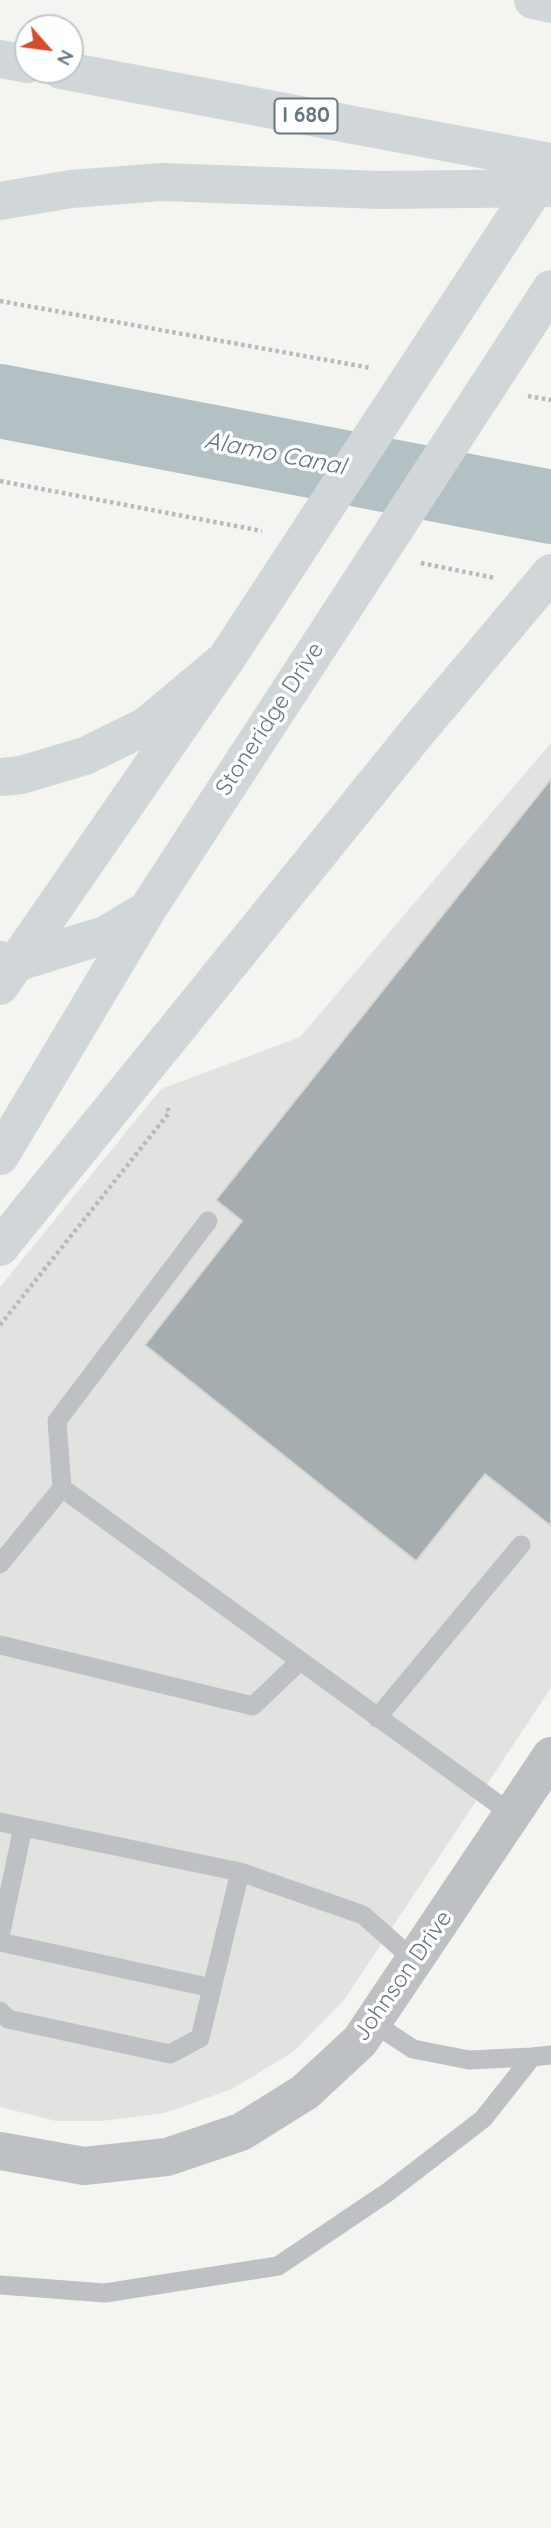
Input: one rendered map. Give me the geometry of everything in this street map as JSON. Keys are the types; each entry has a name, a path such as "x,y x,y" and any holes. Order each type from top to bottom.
{"main road":[{"path":"533,0 551,4"},
{"name":"I 680","path":"84,74 551,163"},
{"path":"5,970 226,659 551,163"},
{"path":"0,201 71,189 162,182 381,190 551,188"},
{"name":"Stoneridge Drive","path":"0,1156 147,910 551,289"},
{"path":"0,1247 417,732 551,573"},
{"path":"0,777 22,775 85,756 146,726 226,659"},
{"path":"5,970 105,935 147,910"}],"street":[{"name":"Johnson Drive","path":"0,2151 85,2166 167,2157 241,2132 304,2092 360,2041 551,1756"}],"lane":[{"path":"0,1564 62,1488 57,1421 208,1221"},
{"path":"62,1488 513,1815"},
{"path":"377,1718 522,1545"},
{"path":"0,1644 253,1706 300,1661"},
{"path":"0,1822 240,1872 363,1915 415,1961"},
{"path":"23,1826 0,1939 212,1988"},
{"path":"0,2011 8,2019 170,2054 200,2038 240,1872"},
{"path":"372,2022 413,2049 469,2060 542,2056"},
{"path":"0,2285 106,2293 278,2266 388,2192 483,2119 542,2056"}],"path":[{"path":"0,301 379,370"},
{"path":"524,395 551,400"},
{"path":"0,1325 169,1113 164,1096"}],"shaded area":[{"path":"551,743 551,1688 344,2000 293,2052 232,2089 165,2113 102,2121 56,2121 0,2107 0,1287 161,1089 300,1037"}],"building":[{"path":"551,779 551,1526 485,1474 416,1561 145,1345 242,1221 216,1200"}],"waterway":[{"name":"Alamo Canal","path":"0,401 551,507"}]}
